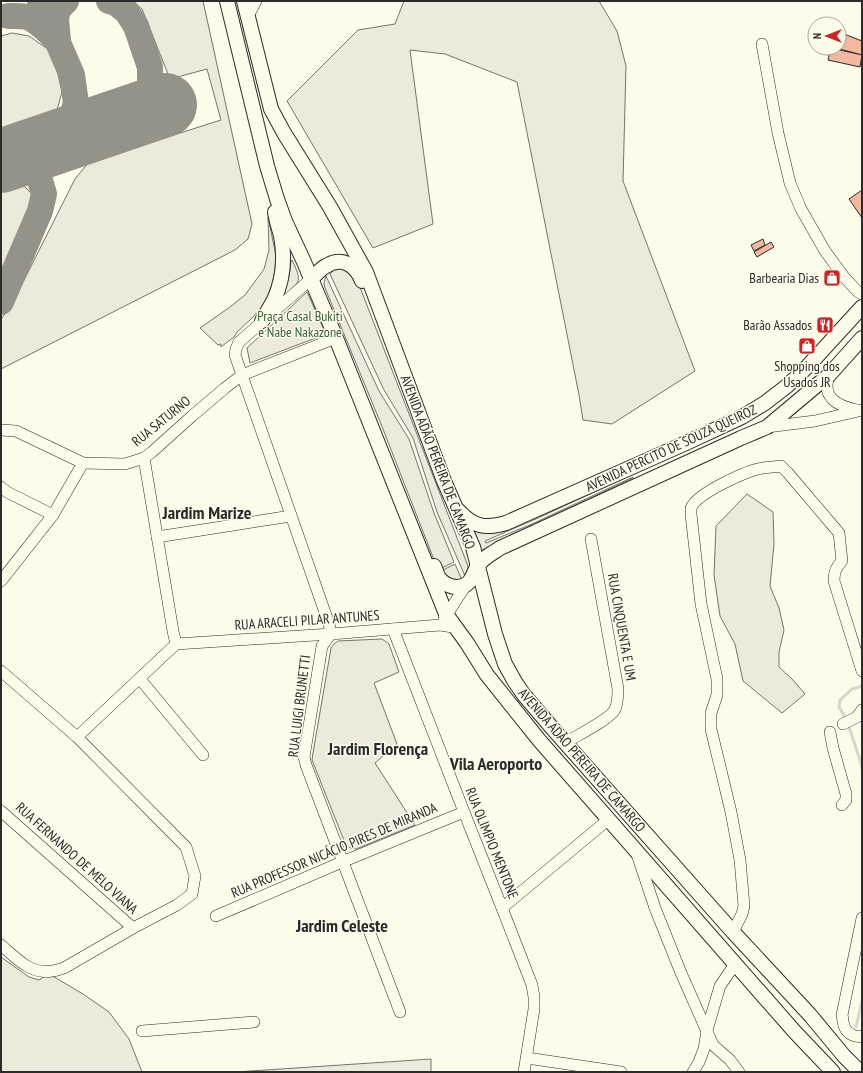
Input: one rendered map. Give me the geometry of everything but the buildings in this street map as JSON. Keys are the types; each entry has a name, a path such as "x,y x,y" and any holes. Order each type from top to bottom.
{"main road":[{"path":"227,1 267,166 276,218 281,236 283,257 279,287 274,300 262,321"},
{"name":"AVENIDA ADÃO PEREIRA DE CAMARGO","path":"244,1 271,109 350,242 366,272 454,506 473,547 495,634 505,664 515,682 524,696 733,932 810,1014 844,1056 860,1072"},
{"name":"AVENIDA ADÃO PEREIRA DE CAMARGO","path":"267,166 277,199 336,338 443,620 458,631 487,675 539,740 636,849 735,964 833,1072"},
{"path":"311,279 324,267 332,263 340,262 348,264 359,273 380,328 408,385"},
{"path":"320,301 318,290 324,267"},
{"name":"AVENIDA PERCITO DE SOUZA QUEIROZ","path":"454,506 465,518 475,524 486,527 506,523 686,444 742,417 765,403 787,386 808,366 860,309"},
{"name":"AVENIDA PERCITO DE SOUZA QUEIROZ","path":"477,566 497,550 767,427 829,375 862,338"},
{"path":"344,360 369,404 439,578 445,583 454,587 466,585 471,580 477,566"},
{"path":"483,588 483,579 486,567 497,550"}],"street":[{"path":"248,16 256,1"},
{"path":"762,44 778,132 790,183 801,209 825,251 844,277 860,293 860,309"},
{"path":"311,279 239,342 235,355 329,624 331,634"},
{"path":"242,375 336,338"},
{"path":"235,355 242,365 248,368 258,369"},
{"name":"RUA SATURNO","path":"1,430 16,431 83,463 125,464 144,458 152,452 214,397 242,375"},
{"path":"829,375 827,388 833,401 844,407 861,410"},
{"path":"767,427 815,421 861,410"},
{"path":"77,737 176,644 144,458"},
{"path":"1,581 53,515 83,463"},
{"path":"733,932 742,914 744,906 740,860 731,812 711,729 711,713 717,695 717,679 701,604 691,514 691,507 698,500 706,493 738,476 762,468 781,466 788,473 838,533 842,562 837,566 834,573 834,581 862,671"},
{"path":"1,488 53,515"},
{"path":"157,537 291,516"},
{"name":"RUA CINQUENTA E UM","path":"566,743 606,719 614,711 618,700 618,689 591,539"},
{"path":"443,620 466,585"},
{"name":"RUA ARACELI PILAR ANTUNES","path":"176,644 393,629 443,620"},
{"name":"RUA OLIMPIO MENTONE","path":"393,629 532,985 534,1009 524,1072"},
{"name":"RUA LUIGI BRUNETTI","path":"331,634 322,646 304,757 342,862 400,1012"},
{"path":"1,671 77,737 186,847 195,876 192,894 177,905 133,928 64,968 52,972 38,972 23,964 1,945"},
{"path":"140,679 203,755"},
{"path":"843,724 860,713"},
{"path":"830,732 846,794 846,800 842,805"},
{"name":"RUA FERNANDO DE MELO VIANA","path":"1,811 133,928"},
{"name":"RUA PROFESSOR NICÁCIO PIRES DE MIRANDA","path":"216,916 464,812"},
{"path":"502,908 609,819"},
{"path":"636,849 650,892 681,974 713,1045 730,1060 739,1072"},
{"path":"650,892 654,884 657,882 662,882 665,884"},
{"path":"862,918 842,1015 845,1028 851,1035 859,1037 862,1036"},
{"path":"693,1072 704,1049 707,1030 720,986 735,964"},
{"path":"142,1031 254,1022"},
{"path":"526,1058 622,1072"}],"green space":[{"path":"132,1 203,1 252,224 248,239 235,250 1,369 1,319 11,306 75,179 89,162 221,120 207,69 170,79 142,9"},
{"path":"404,1 599,1 617,31 626,66 623,181 695,371 612,424 583,420 517,82 445,54 410,50 433,224 373,248 287,101 358,30 395,24"},
{"path":"12,33 29,36 49,50 57,70 62,92 57,110 47,125 1,143 1,36"},
{"path":"11,183 23,185 31,193 35,202 34,212 1,278 1,187"},
{"path":"268,217 276,256 275,270 268,296 262,307 252,318 237,332 234,337 221,347 221,344 218,345 200,328 245,295 264,269 269,250"},
{"path":"292,260 297,272 298,280 297,284 284,296 283,294"},
{"path":"346,268 356,277 468,566 465,576 437,512 413,438 384,390 330,274 334,270"},
{"path":"326,276 379,391 409,439 434,513 454,562 438,570 381,424 325,288 324,283"},
{"name":"Praça Casal Bukiti e Nabe Nakazone","path":"307,292 326,334 250,363 247,348"},
{"path":"631,475 485,541 486,543 532,524 633,477 480,551 471,530 488,533 504,531"},
{"path":"747,494 773,512 774,544 770,586 779,608 784,630 779,652 779,667 805,694 782,713 743,681 735,644 720,616 714,575 716,526"},
{"path":"455,564 462,580 454,583 439,572"},
{"path":"382,639 389,644 399,672 374,683 397,744 375,763 415,825 356,849 350,848 345,843 312,760 331,648 338,641"},
{"path":"1,957 29,977 39,980 48,974 56,978 109,1012 129,1039 142,1072 1,1072"},
{"path":"431,1059 431,1072 236,1072"}],"waterway":[{"path":"846,719 839,707 840,700 852,689 862,686"},
{"path":"848,724 862,769"},
{"path":"856,1027 862,1001"}],"taxiway":[{"path":"40,1 72,75 76,103 71,120 48,145"},
{"path":"8,16 22,16 30,18 41,25 58,41 56,19 58,9 66,1"},
{"path":"109,1 116,3 127,12 136,26 150,67 150,84 147,99 131,117"},
{"path":"1,302 40,211 44,194 39,177 24,164 3,160"}],"runway":[{"path":"1,161 165,105"}],"place":[{"name":"Barbearia Dias","path":"832,278"},
{"name":"Barão Assados","path":"825,325"},
{"name":"Shopping dos Usados JR","path":"807,346"}],"district":[{"name":"Jardim Marize","path":"207,513"},
{"name":"Jardim Florença","path":"378,749"},
{"name":"Vila Aeroporto","path":"496,764"},
{"name":"Jardim Celeste","path":"342,926"}]}
